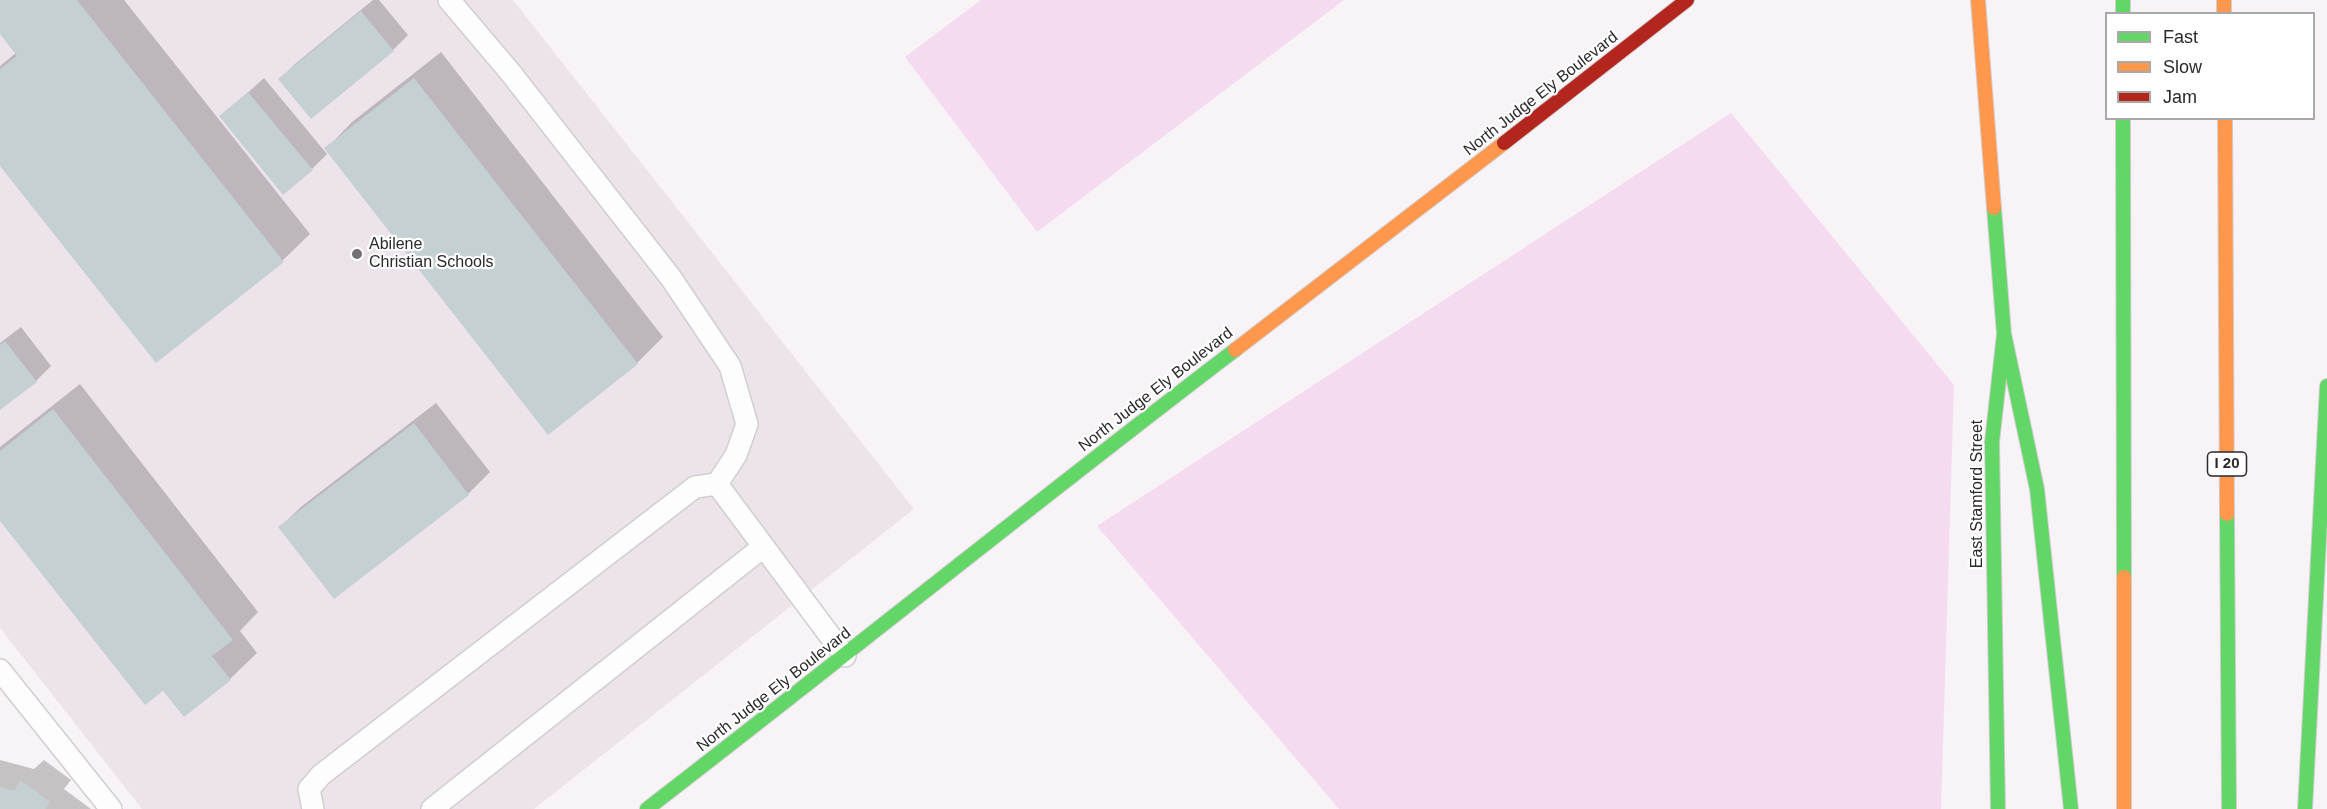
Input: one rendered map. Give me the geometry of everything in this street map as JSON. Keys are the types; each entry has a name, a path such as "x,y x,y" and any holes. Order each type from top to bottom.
{"main road":[{"name":"North Judge Ely Boulevard","path":"647,809 1110,446 1561,100 1687,0"},
{"name":"East Stamford Street","path":"1978,0 2004,334 1992,442 1998,809"},
{"path":"2123,120 2124,809"},
{"name":"I 20","path":"2225,120 2229,809"},
{"path":"2004,334 2037,489 2071,809"},
{"path":"2305,809 2327,386"}],"lane":[{"path":"313,809 309,789 321,775 695,488 717,484 736,455 747,424 730,366 671,278 510,72 449,0"},
{"path":"717,484 845,656"},
{"path":"432,809 763,547"},
{"path":"0,670 111,809"}],"shaded area":[{"name":"Abilene Christian Schools","path":"0,0 513,0 914,509 534,809 142,809 0,628"},
{"path":"981,0 1344,0 1037,232 905,57"},
{"path":"1731,113 1954,385 1941,809 1339,809 1097,526"}],"building":[{"path":"0,0 77,0 284,262 156,363 0,166 0,69 17,56 0,34"},
{"path":"361,11 394,51 311,119 278,79"},
{"path":"414,78 638,364 548,435 324,148"},
{"path":"248,92 313,170 283,195 219,116"},
{"path":"5,341 37,382 0,410 0,345"},
{"path":"53,409 233,640 212,656 231,680 184,717 163,691 145,705 0,521 0,451"},
{"path":"414,423 469,495 334,599 278,527"},
{"path":"21,781 50,802 45,809 0,809 0,787 14,791"}],"traffic: fast":[{"path":"2123,0 2123,12"},
{"path":"2123,120 2124,577"},
{"path":"1994,208 2004,334 1992,442 1998,809"},
{"path":"2004,334 2037,489 2071,809"},
{"path":"647,809 1235,350"},
{"path":"2305,809 2327,386"},
{"path":"2227,514 2229,809"}],"traffic: slow":[{"path":"1978,0 1994,208"},
{"path":"2224,0 2224,12"},
{"path":"2225,120 2227,514"},
{"path":"1235,350 1504,143"},
{"path":"2124,577 2124,809"}],"traffic: jam":[{"path":"1504,143 1687,0"}],"place":[{"name":"Abilene Christian Schools","path":"357,254"}]}
